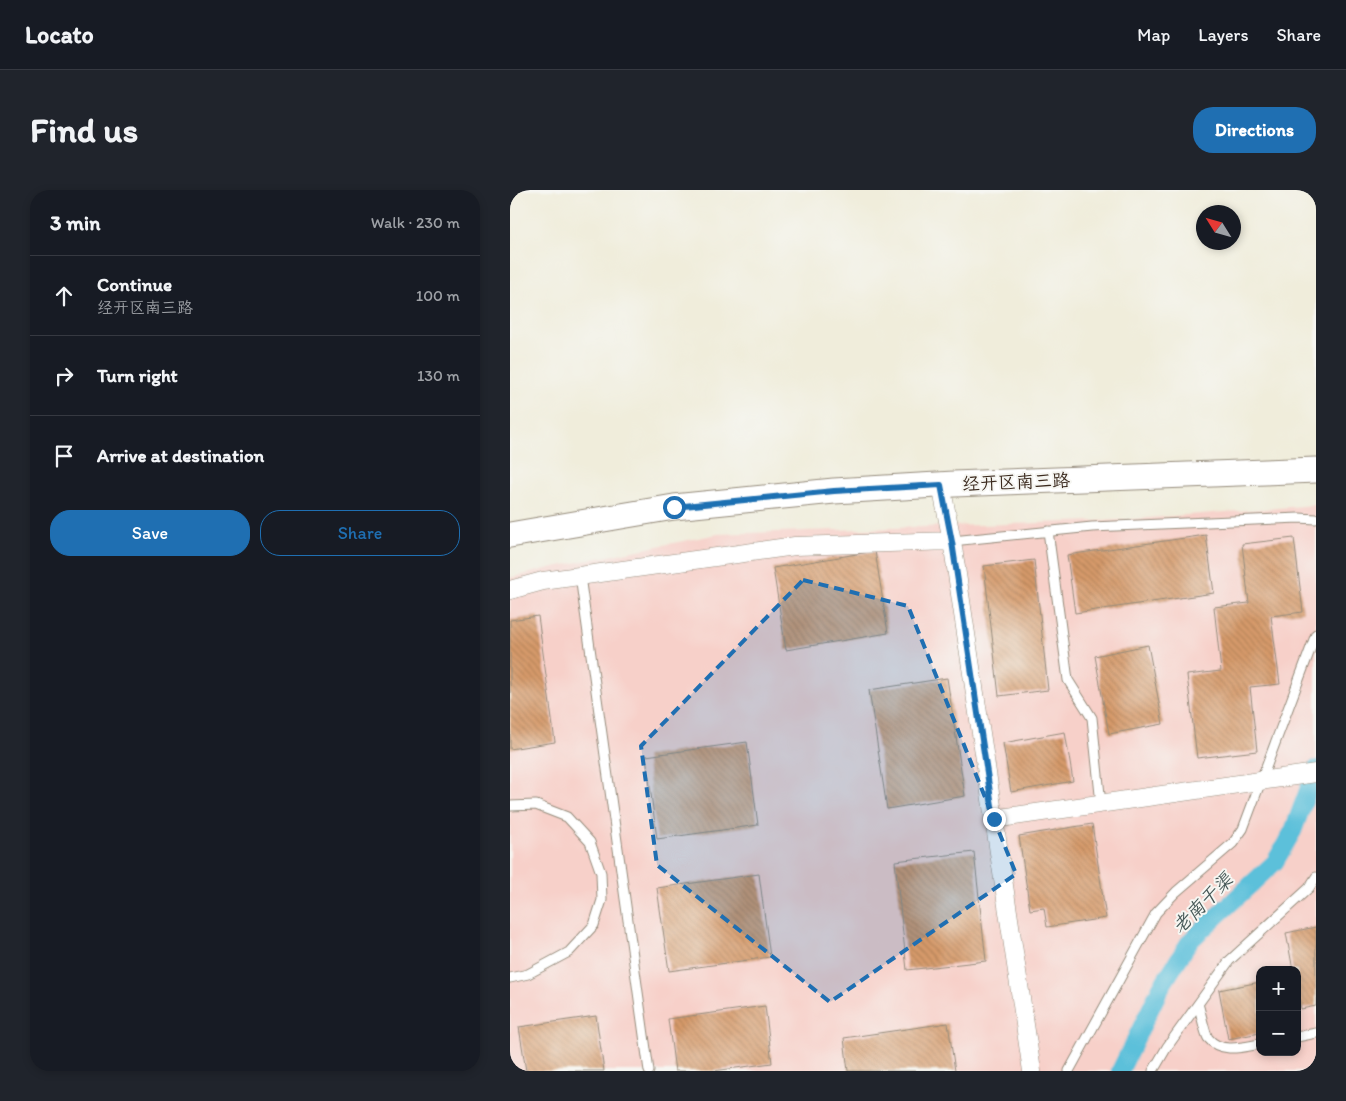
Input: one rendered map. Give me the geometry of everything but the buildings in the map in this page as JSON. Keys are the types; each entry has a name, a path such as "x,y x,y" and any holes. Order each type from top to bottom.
{"street":[{"name":"经开区南三路","path":"510,536 674,507 834,491 1316,470"},
{"path":"941,485 952,542 1032,1071"},
{"path":"510,590 543,581 795,546 952,542"},
{"path":"994,819 1316,773"}],"lane":[{"path":"952,542 1102,526 1299,518 1316,519"},
{"path":"1048,531 1068,680 1092,718 1101,804"},
{"path":"580,576 649,1071"},
{"path":"1069,1071 1156,913 1176,892 1233,843 1243,829 1269,780 1316,634"},
{"path":"510,806 536,805 567,816 590,842 601,873 602,900 594,925 569,952 528,974 510,978"},
{"path":"1153,1071 1167,1047 1229,961 1309,888 1316,877"},
{"path":"1198,1004 1208,1037 1218,1045 1232,1050 1256,1045"},
{"path":"1301,1036 1316,1033"}],"highlighted area":[{"path":"803,580 908,606 1016,874 830,1002 657,865 641,746"}],"shaded area":[{"path":"1316,505 1316,1071 510,1071 510,578 554,567 718,534 1124,520"}],"waterway":[{"name":"老南干渠","path":"1120,1071 1161,987 1190,941 1275,862 1293,831 1316,769"}],"route":[{"path":"674,507 834,491 941,485 952,542 994,819"}]}
